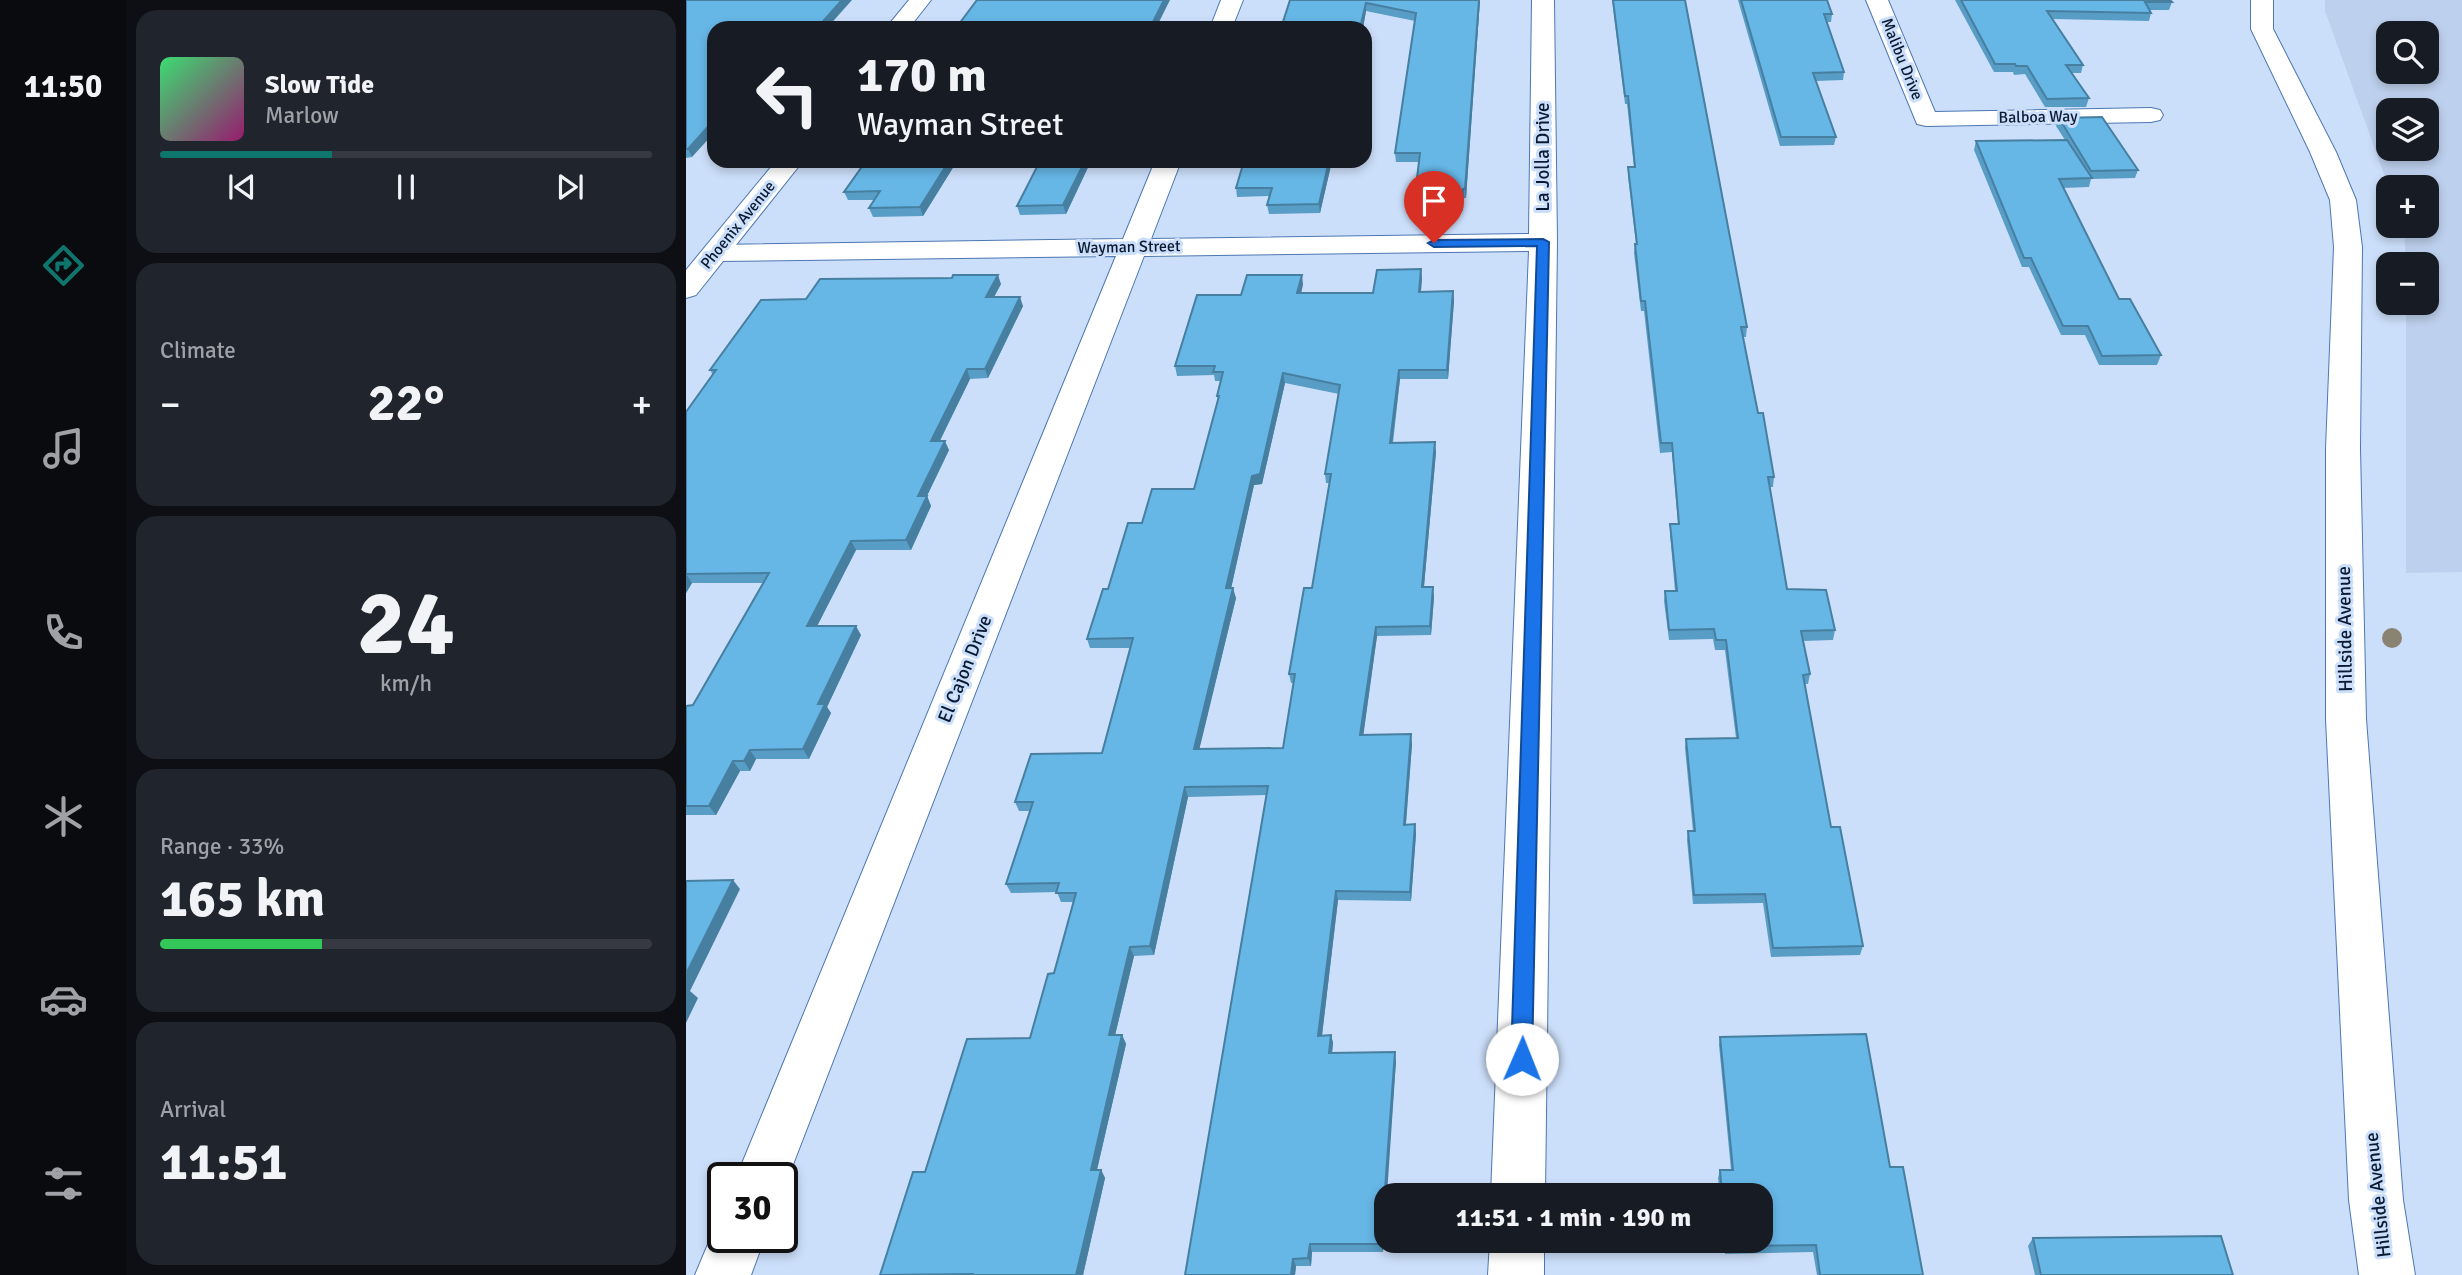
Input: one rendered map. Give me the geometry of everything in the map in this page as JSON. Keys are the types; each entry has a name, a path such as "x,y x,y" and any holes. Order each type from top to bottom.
{"street":[{"path":"903,21 920,0"},
{"path":"1224,21 1232,0"},
{"name":"La Jolla Drive","path":"1518,1183 1543,242 1543,0"},
{"name":"Malibu Drive","path":"1877,0 1926,119"},
{"name":"Hillside Avenue","path":"2262,0 2259,9 2262,29 2323,152 2343,200 2348,247 2343,449 2346,719 2376,1200 2386,1275"},
{"name":"Balboa Way","path":"1926,119 2151,115"},
{"name":"Phoenix Avenue","path":"686,289 784,168"},
{"name":"El Cajon Drive","path":"768,1162 1165,168"},
{"name":"Wayman Street","path":"716,253 1543,242"},
{"path":"723,1275 732,1253"},
{"path":"1516,1275 1517,1253"}],"shaded area":[{"path":"2325,0 2462,0 2462,572 2406,573 2406,315 2439,315 2439,252 2405,252 2405,238 2439,238 2439,175 2384,175 2379,161 2439,161 2439,98 2376,98 2376,152 2325,11"}],"building":[{"path":"686,0 842,0 823,21 707,21 707,128 686,149"},
{"path":"977,0 1164,0 1154,21 961,21"},
{"path":"1290,0 1479,0 1462,202 1414,203 1420,153 1395,153 1416,13 1366,3 1362,21 1283,21"},
{"path":"1613,0 1685,0 1747,327 1741,327 1758,413 1763,413 1774,477 1768,477 1787,589 1826,590 1835,630 1801,631 1810,674 1803,675 1831,827 1840,827 1863,946 1773,948 1765,894 1694,895 1688,831 1695,831 1686,739 1738,738 1726,640 1716,640 1714,629 1669,630 1665,591 1677,591 1670,524 1679,524 1672,443 1661,443 1645,301 1641,301 1628,167 1635,167 1628,96 1625,96"},
{"path":"1741,0 1827,0 1832,14 1824,14 1844,72 1813,73 1836,137 1781,137"},
{"path":"1961,0 2172,2 2145,2 2151,13 2047,11 2083,65 2066,65 2089,98 2047,99 2027,66 1995,64"},
{"path":"2102,117 2138,170 2091,171 2059,118"},
{"path":"2067,140 2092,178 2059,179 2119,299 2130,299 2161,355 2102,356 2088,326 2063,326 2031,258 2024,258 1976,141"},
{"path":"861,168 945,168 920,207 869,208 880,191 844,192"},
{"path":"1036,168 1082,168 1063,205 1017,206"},
{"path":"1242,168 1327,168 1319,204 1267,205 1272,188 1236,188"},
{"path":"1421,269 1419,292 1453,291 1447,370 1399,370 1390,443 1435,442 1422,587 1433,587 1430,626 1376,627 1360,735 1411,734 1404,825 1415,824 1410,892 1336,891 1318,1036 1331,1035 1329,1053 1395,1052 1385,1183 1374,1183 1374,1244 1310,1244 1308,1258 1293,1259 1291,1275 1185,1275 1268,786 1185,787 1150,946 1130,947 1109,1035 1122,1035 1091,1170 1101,1170 1076,1275 880,1275 913,1172 925,1172 967,1039 1030,1038 1048,974 1054,973 1076,893 1056,893 1059,883 1006,884 1033,802 1015,802 1031,754 1102,753 1133,638 1087,639 1103,589 1108,589 1128,523 1142,523 1152,489 1194,489 1219,396 1223,372 1213,372 1215,366 1175,366 1197,295 1241,295 1247,275 1302,275 1297,293 1373,293 1377,270","holes":["1283,373 1340,385 1325,474 1331,474 1312,588 1304,588 1289,674 1295,674 1283,748 1194,749 1233,588 1226,588 1252,476 1260,474"]},
{"path":"953,275 998,275 986,297 1020,297 985,369 967,369 931,441 945,441 918,496 927,496 906,540 851,541 807,626 856,626 818,704 825,704 803,749 750,750 744,761 733,761 709,806 686,806 686,706 693,705 769,573 686,574 686,412 716,370 710,370 761,300 806,299 820,279 952,278"},
{"path":"733,880 686,974 686,881"},
{"path":"1866,1034 1890,1167 1903,1167 1923,1275 1820,1275 1816,1245 1773,1245 1773,1183 1721,1183 1720,1170 1733,1170 1720,1037"},
{"path":"2221,1236 2233,1275 2041,1275 2033,1238"}],"route":[{"path":"1434,243 1543,242 1522,1059"}]}
